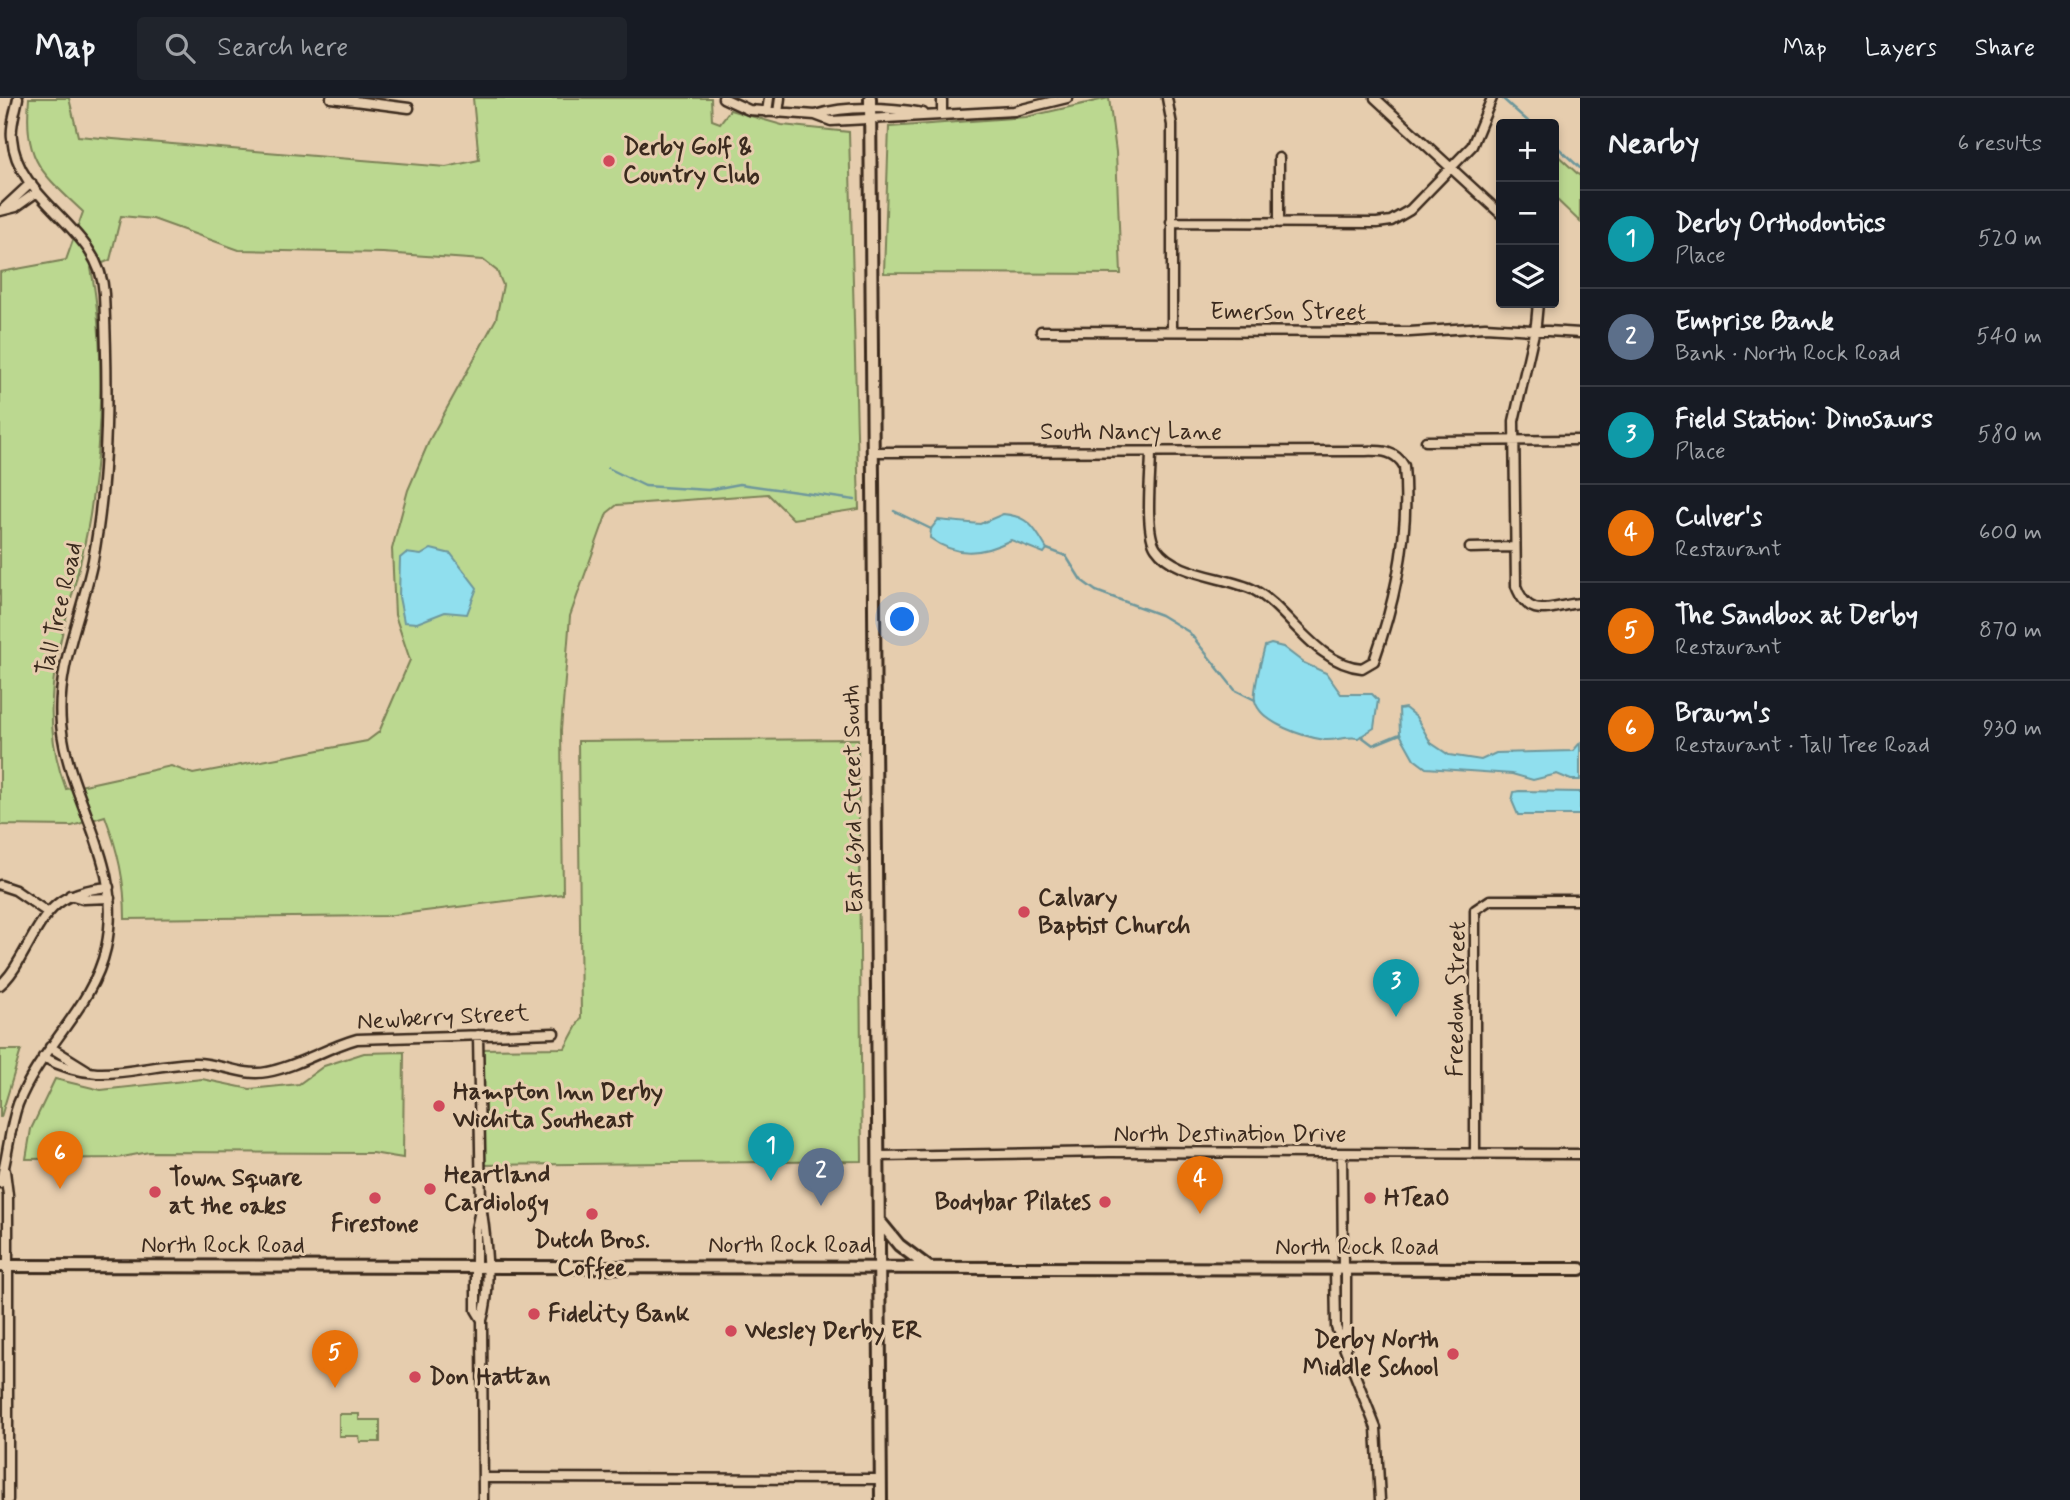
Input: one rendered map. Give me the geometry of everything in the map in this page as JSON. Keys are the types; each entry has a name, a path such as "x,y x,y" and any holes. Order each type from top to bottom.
{"main road":[{"name":"East 63rd Street South","path":"870,109 881,1223 881,1500"},
{"path":"881,1223 899,1245 928,1266"},
{"name":"North Rock Road","path":"3,1266 1580,1269"}],"street":[{"name":"Tall Tree Road","path":"0,1183 18,1104 43,1057 95,981 106,947 110,898 103,852 68,763 60,700 66,659 92,562 100,512 106,450 104,289 93,255 79,235 37,192 17,160 11,136 18,98"},
{"path":"331,98 409,108"},
{"path":"723,98 749,110 815,116 831,110 870,109 902,109 931,114 1014,111 1067,98"},
{"path":"768,112 769,98"},
{"path":"778,113 780,98"},
{"path":"942,98 942,113"},
{"path":"1167,98 1172,125 1172,326"},
{"path":"1375,98 1496,209"},
{"path":"1171,222 1377,223 1391,220 1410,210 1478,136 1492,98"},
{"path":"1279,158 1279,223"},
{"path":"1,210 32,183"},
{"path":"1,210 16,207 37,192"},
{"path":"1537,308 1535,332 1514,421 1516,586 1528,604 1545,610 1580,603"},
{"name":"Emerson Street","path":"1041,331 1172,326 1418,332 1485,327 1535,332 1580,332"},
{"path":"1426,441 1580,440"},
{"name":"South Nancy Lane","path":"872,452 1151,452 1390,452 1398,457 1404,466 1402,549 1390,612 1374,661 1365,667 1355,667 1318,647 1254,591 1177,564 1160,552 1151,534 1151,452"},
{"path":"1470,548 1514,547"},
{"path":"0,885 15,890 47,912"},
{"path":"0,985 15,968 47,912 82,889 109,887"},
{"path":"70,895 83,899 110,898"},
{"name":"Freedom Street","path":"1475,1154 1475,910 1490,900 1580,900"},
{"name":"Newberry Street","path":"43,1057 67,1070 122,1074 196,1062 264,1073 295,1065 327,1047 357,1039 554,1033"},
{"path":"478,1035 481,1205 485,1229 480,1267 486,1306 482,1320 483,1500"},
{"name":"Newberry Street","path":"50,1047 90,1071"},
{"name":"North Destination Drive","path":"880,1156 1110,1152 1580,1154"},
{"path":"1342,1154 1341,1268 1346,1356 1376,1429 1380,1500"},
{"name":"Tall Tree Road","path":"4,1168 8,1195 3,1266 8,1500"},
{"path":"483,1478 881,1479"}],"green space":[{"path":"29,98 69,98 78,136 446,167 479,160 473,98 711,98 712,120 720,123 730,110 782,125 849,132 859,509 793,519 768,494 617,505 607,513 570,616 561,730 563,894 385,916 125,919 120,866 105,816 72,826 0,825 0,272 66,260 83,212 56,186 38,163 29,137","holes":["121,216 153,219 239,250 383,253 483,260 497,271 503,285 496,319 430,439 408,490 392,549 395,615 410,660 379,732 367,741 193,774 171,766 66,789 55,752 53,682 85,544 98,449 100,357 91,268 110,260"]},
{"path":"1109,98 1116,152 1121,274 884,273 889,127 1026,117"},
{"path":"1559,157 1580,176 1580,222 1559,202"},
{"path":"858,739 862,1161 482,1165 481,1049 565,1048 581,1018 578,741"},
{"path":"0,1050 21,1050 1,1117 0,1117"},
{"path":"404,1052 403,1158 372,1153 149,1152 117,1158 26,1159 31,1129 55,1079 101,1090 202,1079 250,1089 299,1084 324,1066 364,1053"},
{"path":"339,1414 359,1414 359,1420 380,1420 380,1442 360,1442 359,1436 339,1436"}],"water":[{"path":"1003,514 1012,515 1030,525 1047,549 1044,553 1011,540 980,551 960,551 950,549 930,538 931,529 938,520 980,524"},
{"path":"431,549 451,554 477,588 467,614 445,612 417,623 404,622 399,597 400,558 406,553 421,555"},
{"path":"1271,644 1283,647 1304,663 1326,673 1341,694 1372,694 1378,700 1374,728 1358,738 1325,740 1285,728 1266,716 1259,709 1255,697 1265,646"},
{"path":"1405,708 1416,717 1431,743 1449,755 1481,760 1496,753 1573,751 1580,743 1580,780 1571,780 1557,774 1533,780 1512,774 1426,768 1414,759 1400,734 1399,709"},
{"path":"1514,792 1580,792 1580,815 1518,815 1512,801"}],"waterway":[{"path":"1502,98 1525,119"},
{"path":"1559,149 1580,168"},
{"path":"608,468 645,486 708,490 740,484 855,500"},
{"path":"894,511 931,529"},
{"path":"1047,549 1066,556 1081,580 1096,591 1161,615 1189,632 1235,690 1255,700"},
{"path":"1361,736 1373,745 1400,734"}],"place":[{"name":"Derby Golf & Country Club","path":"609,161"},
{"name":"Calvary Baptist Church","path":"1024,912"},
{"name":"Field Station: Dinosaurs","path":"1396,1017"},
{"name":"Hampton Inn Derby Wichita Southeast","path":"439,1106"},
{"name":"Derby Orthodontics","path":"771,1181"},
{"name":"Braum's","path":"60,1189"},
{"name":"Heartland Cardiology","path":"430,1189"},
{"name":"Town Square at the oaks","path":"155,1192"},
{"name":"Firestone","path":"375,1198"},
{"name":"HTeaO","path":"1370,1198"},
{"name":"Bodybar Pilates","path":"1105,1202"},
{"name":"Emprise Bank","path":"821,1206"},
{"name":"Dutch Bros. Coffee","path":"592,1214"},
{"name":"Culver's","path":"1200,1214"},
{"name":"Fidelity Bank","path":"534,1314"},
{"name":"Wesley Derby ER","path":"731,1331"},
{"name":"Derby North Middle School","path":"1453,1354"},
{"name":"Don Hattan","path":"415,1377"},
{"name":"The Sandbox at Derby","path":"335,1388"}]}
